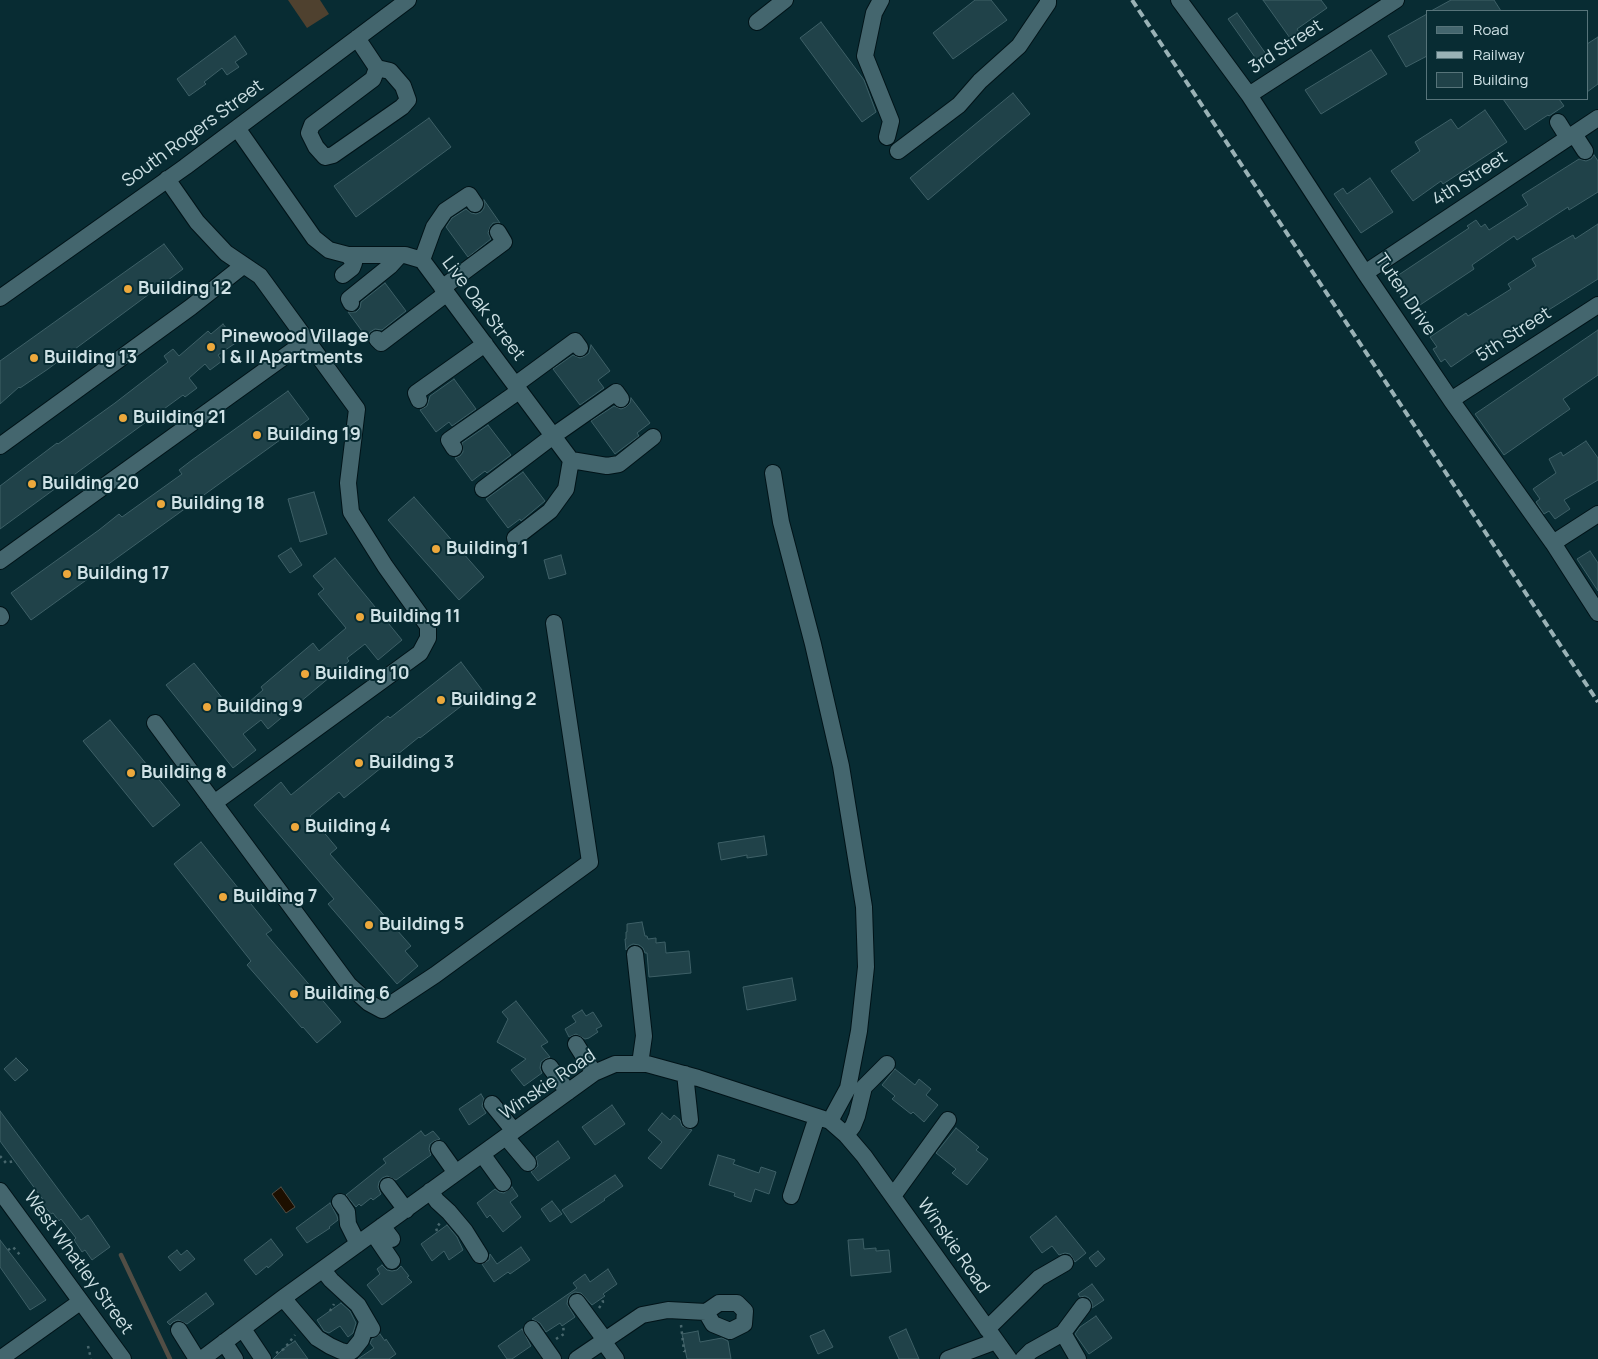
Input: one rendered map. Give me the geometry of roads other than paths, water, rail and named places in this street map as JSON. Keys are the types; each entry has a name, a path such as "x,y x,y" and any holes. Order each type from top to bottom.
{"street":[{"name":"South Rogers Street","path":"0,298 237,128 408,0"},
{"path":"757,22 785,0"},
{"path":"882,0 874,12 865,56 891,120 887,137"},
{"path":"898,151 959,105 980,81 1019,46 1048,3 1048,0"},
{"name":"Tuten Drive","path":"1179,0 1249,95 1365,273 1451,400 1553,544 1598,613"},
{"name":"3rd Street","path":"1249,95 1396,0"},
{"path":"357,38 377,68 390,71 404,86 408,100 402,107 332,155 325,157 316,147 309,133 312,125 373,79 377,68"},
{"name":"4th Street","path":"1365,273 1598,118"},
{"path":"1558,122 1585,151"},
{"name":"Live Oak Street","path":"237,128 314,238 329,250 348,255 400,255 422,260 571,460"},
{"path":"167,179 198,222 226,253 260,276 357,410 348,483 352,512 385,566 428,626 428,638 420,653 214,803"},
{"path":"422,260 434,227 445,211 469,195 475,204"},
{"path":"377,339 381,343 504,242 498,232"},
{"path":"343,275 352,268 354,263 348,255"},
{"path":"350,303 349,299 390,266 400,255"},
{"path":"0,446 191,307 244,265"},
{"name":"5th Street","path":"1451,400 1598,305"},
{"path":"449,440 517,388 575,340 580,348"},
{"path":"0,560 306,341"},
{"path":"419,400 416,393 485,344"},
{"path":"483,488 615,391"},
{"path":"515,538 550,511 566,489 571,460 607,466 619,464 653,437"},
{"path":"773,473 781,522 813,644 841,766 864,907 866,967 859,1031 848,1088 824,1119 791,1196"},
{"path":"1553,544 1598,514"},
{"path":"156,723 349,985 369,1003 382,1010 435,975 590,862 554,623"},
{"path":"635,954 644,1036 640,1064"},
{"path":"576,1044 594,1073"},
{"name":"Winskie Road","path":"202,1359 221,1350 243,1329 358,1244 383,1233 406,1210 430,1191 594,1073 615,1064 647,1064 685,1074 824,1119 846,1135 864,1156 998,1344"},
{"path":"846,1135 853,1126 857,1116 864,1086 887,1064"},
{"path":"550,1067 568,1092"},
{"path":"685,1074 690,1120"},
{"path":"492,1104 528,1163"},
{"path":"893,1196 948,1120"},
{"path":"439,1148 456,1173"},
{"path":"482,1154 503,1183"},
{"path":"388,1186 406,1210"},
{"name":"West Whatley Street","path":"0,1191 123,1359"},
{"path":"430,1191 465,1231 480,1255"},
{"path":"340,1202 347,1212 348,1224 358,1244"},
{"path":"383,1233 392,1261"},
{"path":"976,1359 998,1344 1039,1278 1065,1263"},
{"path":"279,1302 317,1338 342,1351 349,1352 353,1350 369,1325 358,1304 322,1270"},
{"path":"0,1359 80,1302"},
{"path":"279,1302 298,1332 316,1352"},
{"path":"577,1302 616,1359"},
{"path":"1023,1359 1031,1351 1063,1333 1083,1306"},
{"path":"577,1359 642,1315 668,1310 706,1312"},
{"path":"243,1329 267,1357"},
{"path":"532,1329 554,1359"},
{"path":"179,1330 197,1359"},
{"path":"1063,1333 1078,1359"},
{"path":"948,1359 998,1344"},
{"path":"221,1350 235,1359"}],"waterway":[{"path":"121,1255 170,1359"}],"railway":[{"path":"1132,0 1598,702"}],"place":[{"name":"Building 12","path":"128,289"},
{"name":"Pinewood Village I & II Apartments","path":"211,347"},
{"name":"Building 13","path":"34,358"},
{"name":"Building 21","path":"123,418"},
{"name":"Building 19","path":"257,435"},
{"name":"Building 20","path":"32,484"},
{"name":"Building 18","path":"161,504"},
{"name":"Building 1","path":"436,549"},
{"name":"Building 17","path":"67,574"},
{"name":"Building 11","path":"360,617"},
{"name":"Building 10","path":"305,674"},
{"name":"Building 2","path":"441,700"},
{"name":"Building 9","path":"207,707"},
{"name":"Building 3","path":"359,763"},
{"name":"Building 8","path":"131,773"},
{"name":"Building 4","path":"295,827"},
{"name":"Building 7","path":"223,897"},
{"name":"Building 5","path":"369,925"},
{"name":"Building 6","path":"294,994"}]}
